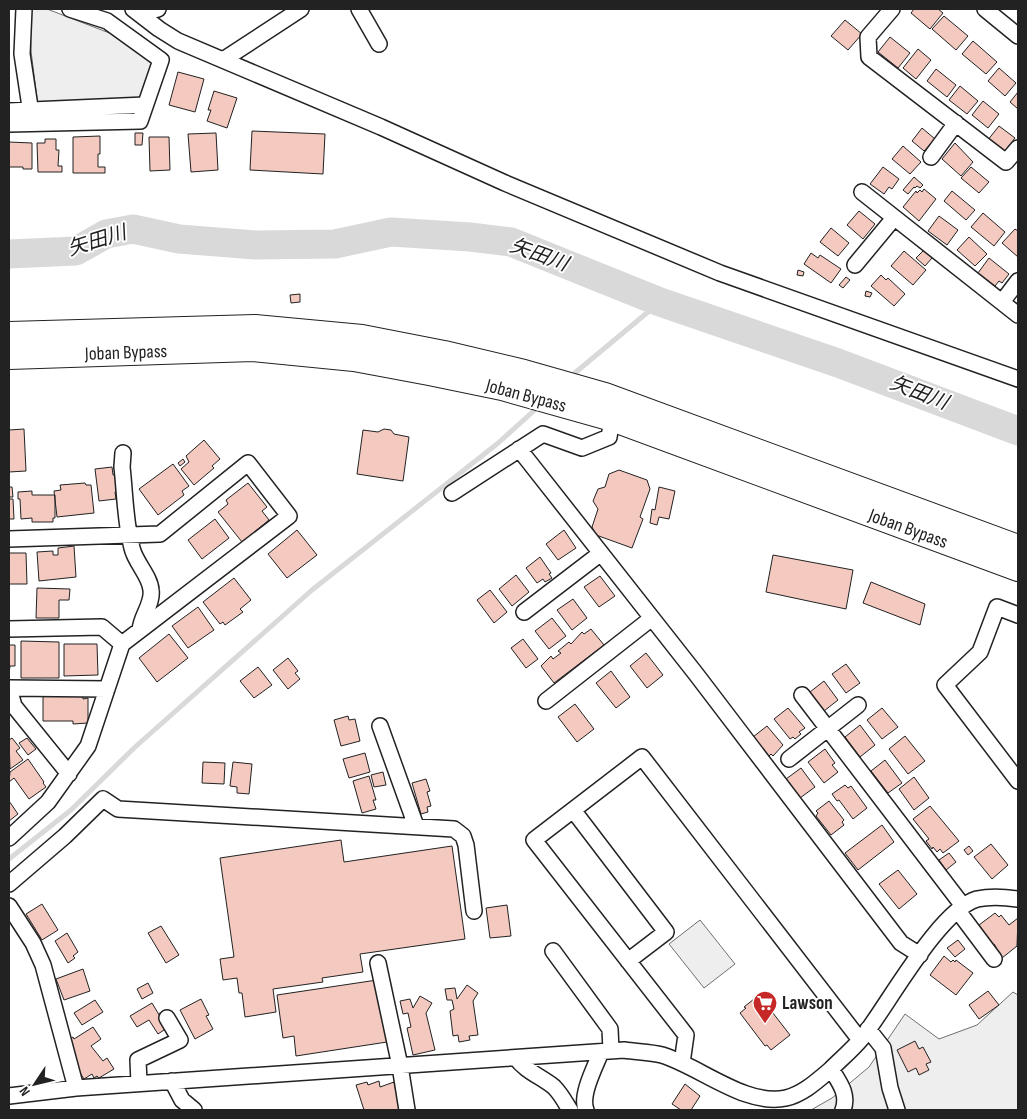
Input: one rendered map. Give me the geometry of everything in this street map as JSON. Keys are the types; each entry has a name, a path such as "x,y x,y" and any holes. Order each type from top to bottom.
{"highway":[{"name":"Joban Bypass","path":"9,334 255,327 362,337 444,353 524,372 605,395 1018,547"},
{"name":"Joban Bypass","path":"9,357 253,349 354,360 502,388 612,420 1018,570"}],"street":[{"path":"24,9 22,54 31,117"},
{"path":"9,111 31,117 140,121 161,60 107,21 70,9"},
{"path":"133,9 178,41 382,127 505,184 720,273 1018,379"},
{"path":"223,60 301,9"},
{"path":"359,9 379,44"},
{"path":"892,9 868,38 870,57 1006,162 1018,148"},
{"path":"985,9 1018,36"},
{"path":"9,124 31,117"},
{"path":"931,157 956,124"},
{"path":"862,192 1018,315"},
{"path":"855,266 894,218"},
{"path":"1002,302 1018,281"},
{"path":"452,493 543,434 582,448 609,438 612,420"},
{"path":"519,449 652,618 901,943 920,955"},
{"path":"123,453 122,467 129,535 134,556 151,590 150,600 140,622 140,630"},
{"path":"9,539 160,534 248,463 289,516 122,644 88,746 48,802 9,838"},
{"path":"524,612 601,553"},
{"path":"1018,615 997,607 980,652 945,685 1018,781"},
{"path":"546,701 652,618"},
{"path":"9,629 102,627 122,644"},
{"path":"69,774 14,706 9,688 107,689"},
{"path":"802,694 960,908 994,959"},
{"path":"789,758 858,705"},
{"path":"380,726 416,826"},
{"path":"682,1063 686,1036 534,840 642,757 864,1035 883,1048 892,1100 897,1110"},
{"path":"9,884 65,836 103,799 118,809 454,829 463,836 466,845 474,911"},
{"path":"573,810 666,932 628,961"},
{"path":"9,1096 76,1088 624,1050 661,1055 682,1063 741,1092 779,1104 812,1085 831,1069 864,1035 936,931 960,908 976,900 995,896 1018,899"},
{"path":"9,906 33,942 43,965 76,1088"},
{"path":"553,951 610,1028 606,1051 586,1092 584,1108 586,1110"},
{"path":"378,962 400,1066 407,1110"},
{"path":"138,1084 138,1060 180,1040 167,1018"},
{"path":"516,1058 521,1065 554,1087 570,1110"},
{"path":"831,1069 842,1086 845,1096 846,1100 843,1110"},
{"path":"172,1081 182,1100 194,1110"}],"shaded area":[{"path":"32,9 47,9 112,34 147,58 151,64 136,111 129,116 39,114 31,51 30,11"},
{"path":"700,920 735,964 704,988 669,944"},
{"path":"1013,992 1018,995 1018,1110 811,1110 832,1098 869,1067 905,1014 939,1039 977,1025"}],"building":[{"path":"914,9 938,9 943,13 930,29 911,13"},
{"path":"944,16 968,36 956,50 932,29"},
{"path":"845,20 862,34 848,50 831,36"},
{"path":"890,37 910,53 898,68 878,52"},
{"path":"973,41 997,62 986,74 962,54"},
{"path":"918,49 931,60 916,79 903,68"},
{"path":"999,68 1016,83 1005,96 988,81"},
{"path":"936,69 956,85 947,97 927,81"},
{"path":"178,72 204,79 195,112 169,105"},
{"path":"960,86 978,101 967,114 949,100"},
{"path":"214,91 237,98 227,128 207,121 211,110 208,110"},
{"path":"1018,92 1018,109 1010,102"},
{"path":"983,101 999,114 988,128 972,115"},
{"path":"999,126 1015,138 1003,153 987,141"},
{"path":"922,128 935,139 924,151 912,141"},
{"path":"252,131 325,134 323,174 250,170"},
{"path":"135,133 143,133 142,145 135,145"},
{"path":"216,133 218,170 191,172 188,134"},
{"path":"100,136 98,167 105,167 105,173 73,173 73,137"},
{"path":"149,137 169,137 170,170 150,171"},
{"path":"45,139 56,139 56,150 59,150 58,166 62,166 62,172 38,172 37,143 45,143"},
{"path":"9,142 32,143 32,169 9,167"},
{"path":"955,143 973,162 961,176 942,159"},
{"path":"903,146 921,162 910,174 892,159"},
{"path":"883,167 899,179 892,189 889,187 884,194 870,184"},
{"path":"971,167 989,182 979,193 961,178"},
{"path":"914,177 923,185 920,188 914,187 908,194 903,190"},
{"path":"924,189 936,199 919,221 903,207 916,191 917,193 920,190 922,192"},
{"path":"952,191 975,210 966,220 944,201"},
{"path":"859,211 875,224 863,239 847,225"},
{"path":"983,213 1005,232 994,246 971,227"},
{"path":"939,216 958,230 947,245 928,231"},
{"path":"831,228 849,243 838,256 820,242"},
{"path":"1015,229 1018,231 1018,257 1002,243"},
{"path":"969,237 987,254 975,266 957,250"},
{"path":"924,250 932,258 925,266 916,258"},
{"path":"904,251 926,270 913,285 891,266"},
{"path":"811,253 818,258 820,255 841,269 831,283 804,264"},
{"path":"989,258 1009,274 1002,283 999,281 995,286 978,273"},
{"path":"798,270 804,272 803,276 797,275"},
{"path":"881,275 886,280 888,278 905,294 894,306 871,286"},
{"path":"846,277 850,280 843,288 839,285"},
{"path":"866,291 872,293 870,297 865,296"},
{"path":"300,294 300,302 291,303 290,295"},
{"path":"24,429 26,471 9,472 9,430"},
{"path":"384,429 391,430 394,434 409,437 403,481 357,474 363,430 378,432"},
{"path":"204,440 220,459 212,466 214,468 194,485 181,469 189,462 186,456"},
{"path":"183,459 185,462 180,466 178,463"},
{"path":"173,464 189,486 182,491 184,495 158,515 139,489"},
{"path":"112,467 113,475 117,475 119,491 115,492 116,499 99,501 95,469"},
{"path":"619,470 647,480 650,489 640,517 643,519 632,548 596,535 592,527 598,509 593,501 598,489 605,487 609,474"},
{"path":"85,483 86,485 91,485 94,513 57,517 54,491 61,490 60,485"},
{"path":"248,483 267,507 262,511 269,520 242,542 218,512 228,504 226,500"},
{"path":"9,487 12,487 13,497 9,497"},
{"path":"659,487 675,491 669,519 659,517 657,525 650,523 652,509 655,510"},
{"path":"32,491 32,495 55,495 55,518 53,518 53,522 32,522 32,518 21,519 18,492"},
{"path":"9,499 13,499 14,519 9,519"},
{"path":"215,519 229,538 202,559 188,540"},
{"path":"297,530 317,555 287,578 268,554"},
{"path":"564,530 576,548 558,560 546,544"},
{"path":"74,546 76,577 39,581 37,552 53,551 53,555 58,555 58,548"},
{"path":"9,553 26,553 27,584 9,584"},
{"path":"773,555 853,570 846,609 766,592"},
{"path":"540,557 551,573 549,574 552,578 545,582 543,579 537,583 526,568"},
{"path":"516,575 529,592 512,606 499,589"},
{"path":"600,576 615,596 599,607 584,587"},
{"path":"234,578 251,600 240,609 243,612 225,625 223,622 220,624 203,602"},
{"path":"871,582 925,604 920,625 863,603"},
{"path":"37,588 70,589 69,600 59,600 59,618 36,618"},
{"path":"490,590 507,612 494,623 477,600"},
{"path":"573,599 587,618 572,630 557,610"},
{"path":"198,607 214,630 188,648 172,626"},
{"path":"552,618 566,636 549,649 535,631"},
{"path":"591,629 604,645 554,683 541,666 551,656 553,659 561,653 558,651 569,642 571,644 582,632 584,634"},
{"path":"169,634 188,658 157,682 139,658"},
{"path":"523,639 538,659 526,668 511,648"},
{"path":"21,641 59,642 59,678 21,678"},
{"path":"64,644 97,644 98,675 64,676"},
{"path":"9,645 15,645 15,666 10,666 9,674"},
{"path":"646,653 663,675 647,688 630,666"},
{"path":"288,658 298,671 295,673 300,679 288,689 273,670"},
{"path":"846,664 860,683 846,693 832,674"},
{"path":"258,667 272,685 254,698 240,681"},
{"path":"611,671 630,697 616,708 596,683"},
{"path":"824,681 838,700 824,711 810,692"},
{"path":"43,696 83,696 83,699 88,698 88,723 73,724 73,721 43,721"},
{"path":"575,704 594,729 577,742 558,717"},
{"path":"788,708 805,728 799,732 801,734 795,739 793,737 790,739 774,719"},
{"path":"882,708 898,727 882,739 867,720"},
{"path":"348,716 349,720 355,719 360,741 341,746 334,720"},
{"path":"860,725 875,745 860,757 845,737"},
{"path":"767,726 783,745 773,756 771,754 768,757 753,737"},
{"path":"905,736 925,761 908,774 889,749"},
{"path":"12,738 20,748 16,751 23,760 10,769 9,740"},
{"path":"27,738 36,749 28,755 19,743"},
{"path":"825,749 835,763 832,765 838,772 824,783 808,762"},
{"path":"365,753 370,772 349,778 343,759"},
{"path":"28,759 46,787 29,799 14,778 9,782 10,772"},
{"path":"885,760 902,783 888,793 871,771"},
{"path":"203,762 225,763 224,784 202,783"},
{"path":"233,762 252,764 249,794 237,793 237,787 230,786"},
{"path":"801,768 815,787 800,798 786,779"},
{"path":"383,772 386,785 374,787 371,775"},
{"path":"369,776 376,800 373,800 376,809 362,813 353,781"},
{"path":"914,777 929,798 914,810 899,789"},
{"path":"426,779 430,791 427,792 431,806 427,807 428,812 421,814 412,783"},
{"path":"845,785 848,788 851,786 867,808 853,819 839,800 837,801 832,794"},
{"path":"9,801 18,814 9,821"},
{"path":"829,801 844,820 842,822 844,825 831,835 816,816 818,813 816,811"},
{"path":"930,806 959,841 943,853 940,849 937,852 933,847 932,849 926,841 929,839 913,819"},
{"path":"882,825 894,842 858,870 845,853"},
{"path":"341,840 344,862 452,846 465,939 360,954 363,972 322,978 323,982 273,989 276,1012 245,1017 242,993 239,993 237,978 223,980 220,959 234,957 220,858"},
{"path":"991,844 1008,865 992,879 974,857"},
{"path":"969,846 973,851 968,855 964,850"},
{"path":"949,853 956,862 946,870 939,860"},
{"path":"898,870 917,894 899,909 879,884"},
{"path":"42,904 58,930 42,940 26,914"},
{"path":"507,905 511,936 490,938 486,908"},
{"path":"995,913 999,917 1001,915 1009,925 1018,918 1017,946 1002,958 979,925"},
{"path":"161,926 179,955 166,963 148,933"},
{"path":"67,933 78,952 73,956 75,958 68,963 55,941"},
{"path":"958,940 965,949 955,957 947,948"},
{"path":"944,956 951,962 956,960 973,973 956,995 930,975"},
{"path":"83,969 90,991 64,1000 56,979"},
{"path":"377,980 387,1042 296,1056 294,1036 283,1038 277,995"},
{"path":"148,983 153,993 142,999 137,989"},
{"path":"467,985 478,993 473,1001 478,1035 469,1036 470,1040 459,1042 458,1035 453,1036 450,1011 454,1009 452,1000 447,1000 445,989 455,988 457,999"},
{"path":"988,991 999,1005 979,1019 969,1005"},
{"name":"Lawson","path":"759,995 790,1035 771,1050 767,1045 765,1046 740,1013 746,1008 744,1007"},
{"path":"420,996 432,1003 426,1013 435,1050 413,1055 407,1028 411,1027 408,1013 403,1014 400,1001 410,999 413,1008"},
{"path":"201,999 209,1015 206,1016 213,1029 195,1039 180,1010"},
{"path":"95,1000 103,1012 82,1025 74,1013"},
{"path":"152,1003 167,1028 158,1034 149,1020 137,1027 130,1016"},
{"path":"93,1027 101,1039 91,1046 103,1061 107,1058 114,1069 99,1078 97,1076 94,1078 92,1074 84,1079 73,1062 72,1055 75,1053 67,1041 73,1037 74,1039"},
{"path":"915,1041 919,1049 923,1047 931,1062 926,1064 929,1070 919,1075 916,1068 908,1072 897,1050"},
{"path":"379,1081 380,1087 394,1082 400,1110 364,1110 356,1085 367,1082 368,1085"},
{"path":"685,1084 700,1096 691,1110 681,1110 672,1104"}],"waterway":[{"name":"矢田川","path":"9,254 76,251 106,234 133,229 179,239 255,245 335,244 391,232 470,237 511,242 660,302 838,363 1018,431"},
{"path":"570,377 660,302"},
{"path":"9,859 71,810 134,748 312,590 497,444 538,407"}],"place":[{"name":"Lawson","path":"765,1024"}]}
